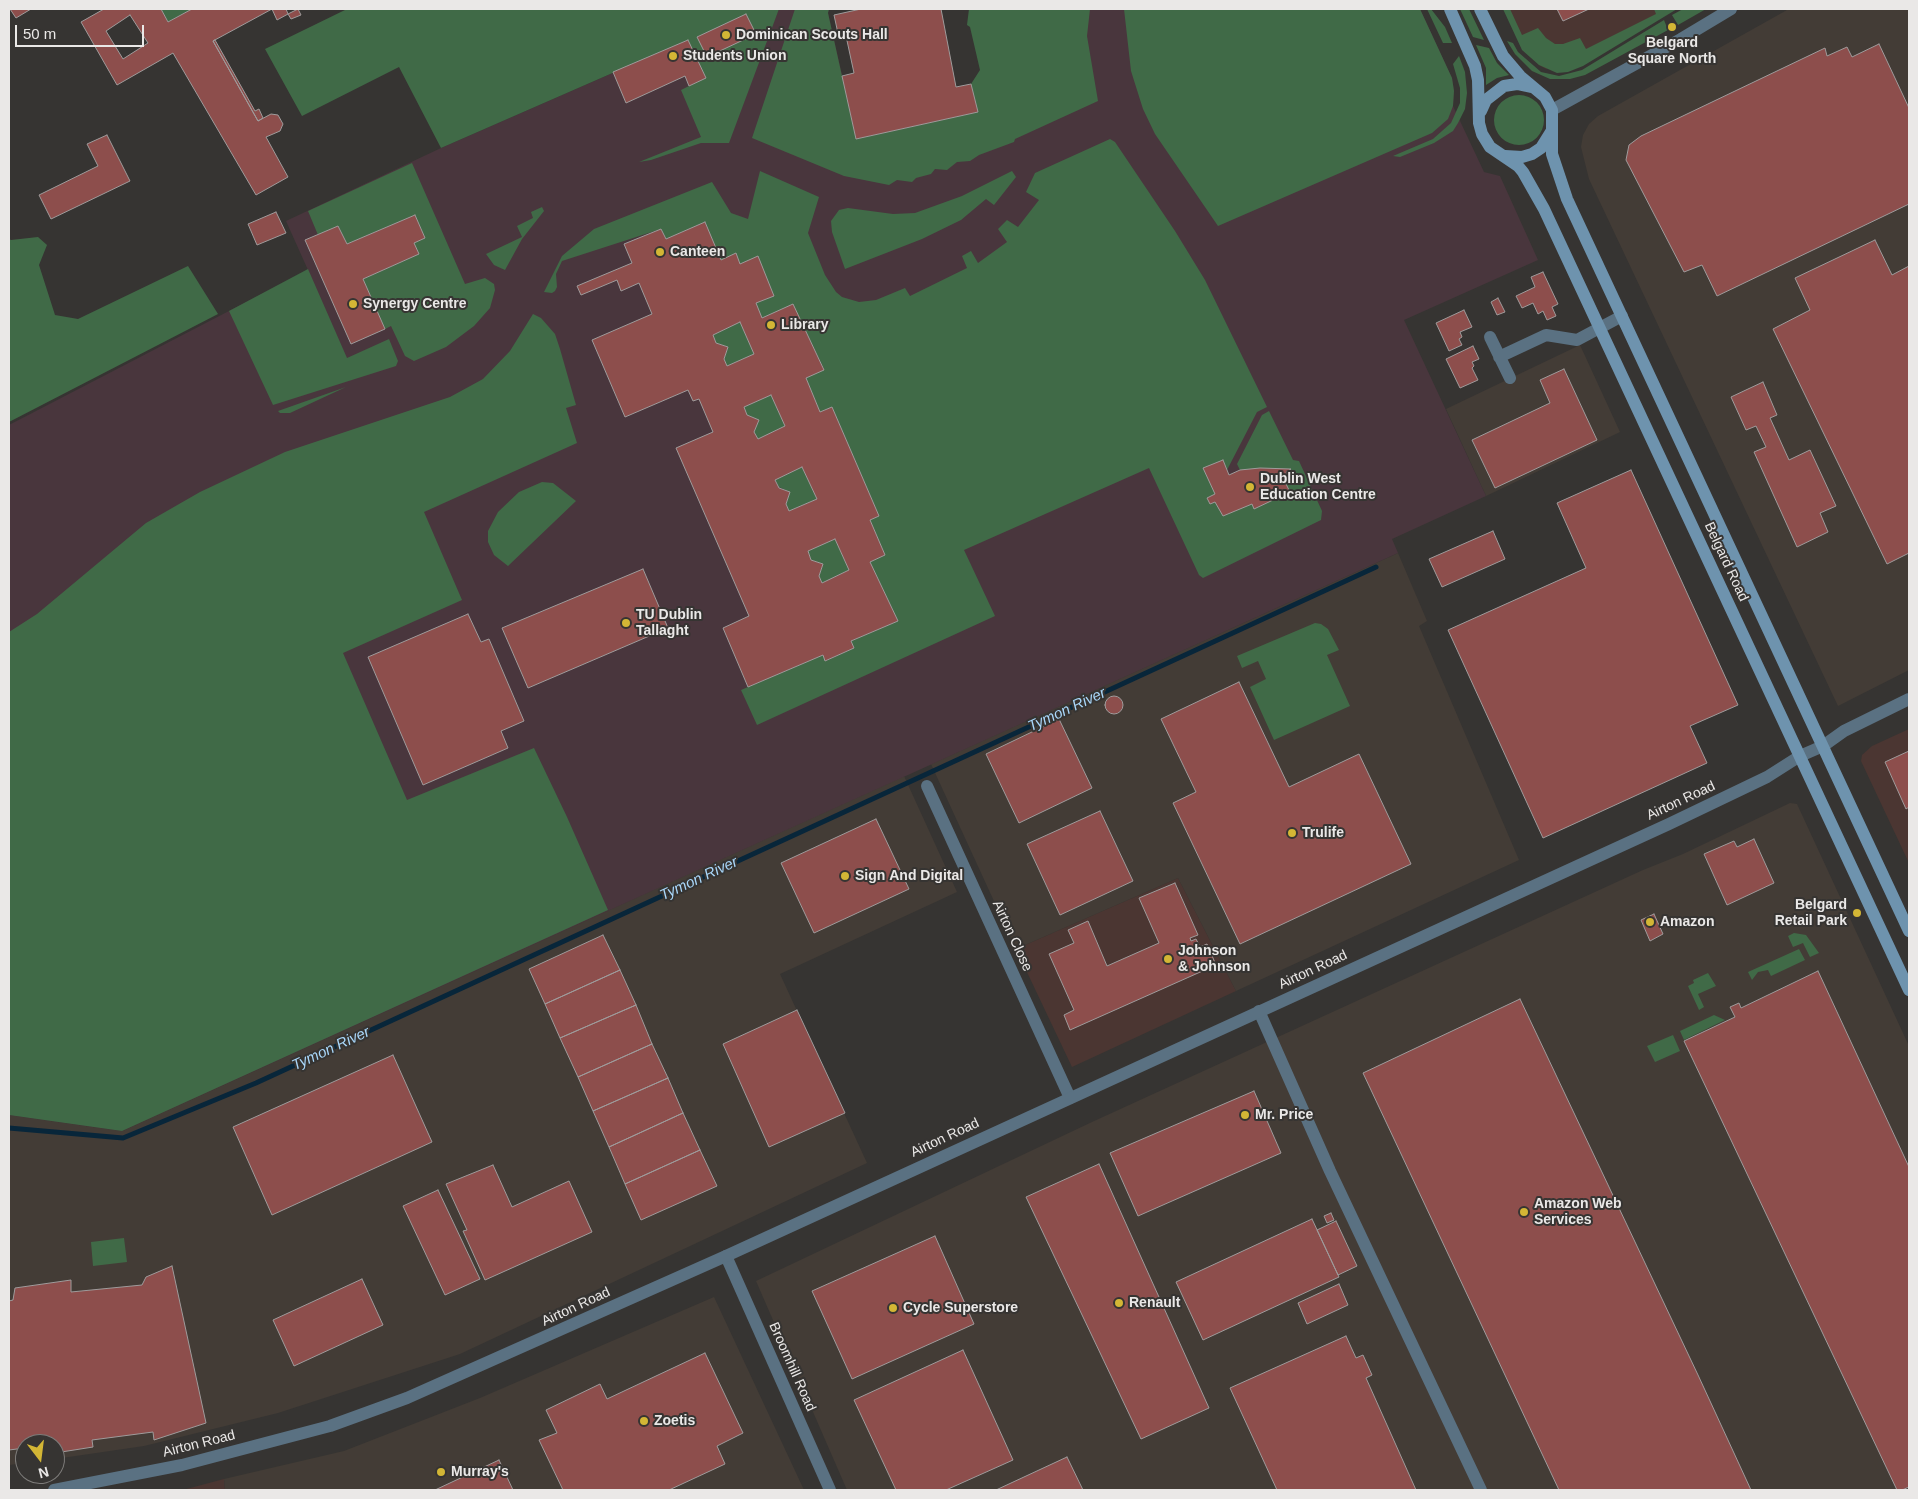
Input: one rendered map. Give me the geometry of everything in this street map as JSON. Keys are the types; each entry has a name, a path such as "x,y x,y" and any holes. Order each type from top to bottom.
{"main road":[{"name":"Belgard Road","path":"1450,9 1475,66 1484,139 1490,147 1518,166 1531,183 1909,990"},
{"path":"1480,9 1503,56 1531,87 1545,97 1552,110"},
{"path":"1480,116 1486,100 1494,91 1510,84 1531,87"},
{"name":"Belgard Road","path":"1552,110 1552,154 1557,174 1909,931"},
{"path":"1503,156 1522,157 1532,154 1541,148 1548,139 1552,129"}],"street":[{"path":"1552,110 1681,39 1731,9"},
{"path":"1499,356 1546,335 1577,340 1622,316"},
{"path":"1490,337 1510,378"},
{"name":"Airton Road","path":"54,1490 182,1465 330,1426 407,1398 726,1256 1678,820 1767,778 1800,756 1823,746 1844,731 1909,699"},
{"name":"Airton Close","path":"927,786 1070,1098"},
{"path":"1259,1012 1330,1171 1481,1490"},
{"name":"Broomhill Road","path":"726,1256 830,1490"}],"shaded area":[{"name":"TU Dublin Tallaght","path":"779,9 829,9 828,13 863,168 1010,141 980,9 1420,9 1452,78 1454,91 1453,106 1484,172 1500,176 1538,260 1404,320 1486,496 1392,539 1398,553 122,1131 9,1115 9,425 308,270 286,221 441,148 688,40 705,78 762,50"},
{"path":"1506,9 1671,9 1546,69 1539,65"},
{"path":"1909,9 1909,670 1838,706 1589,179 1581,147 1583,135 1589,124 1598,116 1787,10"},
{"path":"1580,345 1620,432 1486,496 1446,409"},
{"path":"1398,553 1427,621 1419,626 1519,860 1236,991 1178,878 1016,949 931,764"},
{"path":"1909,729 1909,863 1861,761 1862,755 1872,746"},
{"path":"904,776 957,892 780,974 867,1163 460,1354 278,1413 144,1446 65,1458 65,1434 15,1434 15,1464 9,1465 9,1115 122,1131"},
{"path":"1790,803 1797,804 1909,1046 1909,1490 847,1490 756,1281 1092,1122 1643,870 1683,854"},
{"path":"1178,878 1236,991 1072,1067 1016,949"},
{"path":"714,1297 804,1490 225,1490 224,1479 344,1451 480,1398"},
{"path":"224,1479 225,1490 182,1490 194,1487"}],"green space":[{"path":"161,9 192,9 168,22"},
{"path":"347,9 779,9 729,143 701,143 651,160 639,162 701,137 681,90 705,78 688,40 441,148 399,67 302,116 265,49"},
{"path":"795,9 829,9 828,13 856,139 978,112 971,84 980,70 970,27 967,25 969,9 1090,9 1087,36 1098,101 1015,139 1014,142 979,155 970,161 957,162 947,170 935,169 931,174 916,178 912,182 897,180 889,185 844,176 752,138"},
{"path":"1124,9 1420,9 1452,78 1454,91 1453,106 1448,119 1432,133 1218,226 1155,134 1143,109 1131,71"},
{"path":"1427,9 1431,9 1445,27 1452,43 1443,43"},
{"path":"1460,9 1469,9 1484,40 1473,37"},
{"path":"1503,9 1510,9 1522,35 1538,28 1546,38 1555,44 1563,44 1580,38 1586,49 1656,14 1654,9 1677,9 1583,66 1568,72 1557,73 1539,65 1522,50"},
{"path":"1683,9 1706,9 1678,25 1672,15"},
{"path":"1664,20 1668,30 1585,75 1570,79 1550,79 1532,71 1515,54 1507,41 1513,43 1518,52 1541,72 1559,76 1582,70"},
{"path":"1476,45 1489,48 1497,63 1509,75 1497,78 1486,85 1486,68"},
{"path":"1459,56 1465,72 1467,93 1465,109 1453,131 1434,143 1400,157 1393,156 1433,139 1451,123 1460,103 1460,88 1453,64"},
{"path":"1514,95 1524,95 1537,102 1544,115 1544,125 1537,138 1524,145 1514,145 1505,141 1498,134 1494,125 1494,115 1498,106 1505,99"},
{"path":"1110,139 1115,142 1175,231 1205,280 1267,407 1257,412 1227,470 1223,460 1215,494 1207,498 1210,504 1215,502 1252,504 1255,508 1290,492 1285,482 1290,479 1286,472 1290,469 1240,470 1237,464 1262,415 1269,411 1293,460 1299,461 1322,511 1321,520 1203,578 1199,575 1149,468 964,550 995,616 757,725 741,690 823,655 826,661 854,648 851,641 898,621 870,562 885,555 870,520 879,516 832,407 820,412 806,378 824,369 793,305 762,318 756,303 774,296 758,257 740,264 736,254 721,260 705,222 666,239 661,229 562,261 556,274 557,287 555,291 552,293 544,292 562,256 594,229 712,182 731,213 748,219 760,171 819,197 808,233 825,275 836,292 842,297 859,302 876,300 905,288 910,296 967,268 962,256 971,251 978,263 1007,242 998,229 1007,220 1018,227 1039,200 1026,192 1035,173"},
{"path":"412,163 465,284 485,278 494,284 495,290 490,308 474,326 446,347 414,361 405,356 391,326 385,329 363,279 419,254 414,243 425,238 415,215 347,244 338,226 318,235 308,211"},
{"path":"1012,171 1016,177 994,205 986,199 961,220 922,239 845,269 832,232 831,221 839,210 848,208 893,214 915,213 962,196"},
{"path":"542,207 544,211 522,239 505,270 494,265 486,254 522,237 517,226 533,218 531,212"},
{"path":"38,237 47,245 39,265 55,315 78,319 188,266 218,314 9,422 9,239"},
{"path":"308,269 347,358 389,339 398,361 396,366 273,405 229,311"},
{"path":"533,314 541,318 555,334 576,405 566,408 577,443 424,512 462,600 343,653 407,800 534,748 608,910 122,1131 9,1115 9,632 37,614 146,523 200,492 285,452 450,397 483,379 510,351"},
{"path":"740,322 754,354 727,366 724,359 728,347 716,343 713,335"},
{"path":"346,387 290,413 280,413 278,411"},
{"path":"771,395 785,426 758,439 754,432 759,420 747,415 744,407"},
{"path":"802,467 817,499 789,511 786,504 790,492 779,487 775,480"},
{"path":"542,482 553,483 576,501 508,566 494,555 488,542 488,531 498,512 519,492"},
{"path":"835,539 849,570 822,583 819,576 823,564 811,560 808,551"},
{"path":"1315,623 1321,624 1328,629 1339,650 1327,655 1350,706 1274,740 1250,687 1266,679 1258,661 1242,668 1237,656"},
{"path":"1794,933 1806,935 1819,953 1810,957 1803,943 1793,947 1788,936"},
{"path":"1799,949 1805,960 1771,976 1768,970 1758,972 1752,980 1748,972"},
{"path":"1708,973 1716,986 1698,994 1704,1007 1699,1010 1688,986 1694,983 1693,980"},
{"path":"1714,1015 1725,1020 1684,1040 1680,1031"},
{"path":"1673,1035 1680,1051 1655,1062 1647,1046"},
{"path":"124,1238 127,1262 93,1266 91,1242"}],"building":[{"path":"10,9 31,9 16,18"},
{"path":"104,9 161,9 168,22 192,9 272,9 213,41 258,121 271,114 278,115 283,124 280,131 266,137 288,177 256,195 173,53 117,85 81,22","holes":["130,15 148,43 123,59 106,31"]},
{"path":"272,9 286,9 288,14 277,20"},
{"path":"298,9 301,15 291,19 288,14"},
{"path":"861,9 941,9 956,87 971,84 978,112 856,139 842,76 854,73 846,36 839,38 834,15"},
{"path":"1557,9 1589,9 1563,21"},
{"name":"Dominican Scouts Hall","path":"746,14 756,34 707,57 697,37"},
{"path":"215,40 255,111 259,109 263,118 258,121 213,41"},
{"name":"Students Union","path":"688,40 706,78 689,86 685,76 626,103 613,72"},
{"path":"1879,44 1909,108 1909,204 1717,296 1702,265 1684,272 1626,160 1629,145 1641,136 1825,48 1827,56 1847,47 1852,57"},
{"path":"107,135 130,181 51,219 39,195 98,166 87,144"},
{"path":"276,212 286,233 257,245 248,224"},
{"name":"Synergy Centre","path":"415,215 425,238 414,243 419,254 363,279 385,329 351,344 305,240 338,226 347,244"},
{"path":"705,222 721,260 736,253 740,264 758,256 774,296 756,303 762,318 793,304 824,370 806,378 820,412 832,407 879,516 870,520 885,555 870,562 898,621 851,641 854,648 825,661 823,655 748,687 723,628 749,616 676,448 713,432 699,399 693,401 688,390 625,417 592,340 652,314 639,283 621,291 617,280 581,295 577,286 632,263 624,244 661,229 666,239","holes":["740,322 754,354 727,366 724,359 728,347 716,343 713,335","771,395 785,426 758,439 754,432 759,420 747,415 744,407","802,467 817,499 789,511 786,504 790,492 779,488 775,480","835,539 849,570 822,583 819,576 823,564 811,560 808,551"]},
{"path":"1875,240 1892,275 1909,266 1909,553 1887,564 1773,329 1810,310 1795,278"},
{"path":"1543,272 1558,304 1552,307 1556,316 1547,320 1543,311 1538,314 1533,303 1522,308 1516,296 1535,287 1531,277"},
{"path":"1498,298 1505,312 1497,315 1491,302"},
{"path":"1464,310 1472,327 1460,332 1462,337 1459,339 1462,345 1449,351 1436,323"},
{"path":"1473,346 1479,359 1472,362 1474,366 1472,368 1478,380 1460,388 1446,359"},
{"path":"1564,369 1597,440 1495,488 1472,440 1550,403 1540,380"},
{"path":"1763,382 1777,415 1770,418 1789,460 1810,450 1836,506 1820,513 1828,532 1797,547 1754,452 1766,447 1756,426 1746,430 1731,397"},
{"name":"Dublin West Education Centre","path":"1223,460 1229,475 1240,470 1260,468 1291,469 1286,472 1290,479 1285,482 1290,492 1254,509 1252,504 1223,516 1215,502 1210,504 1207,498 1215,494 1203,468"},
{"path":"1631,470 1738,705 1690,726 1707,763 1543,838 1448,630 1586,568 1557,503"},
{"path":"1493,531 1505,559 1442,587 1429,559"},
{"path":"643,569 668,628 528,688 502,628"},
{"path":"468,614 481,642 489,639 524,721 501,731 508,748 423,785 368,657"},
{"name":"Trulife","path":"1239,682 1289,787 1359,754 1411,864 1240,944 1173,803 1196,792 1161,719"},
{"path":"1114,696 1120,699 1123,705 1120,711 1114,714 1108,711 1105,705 1108,699"},
{"path":"1059,719 1092,788 1019,823 986,754"},
{"path":"1909,751 1909,807 1906,809 1885,762"},
{"path":"1100,811 1133,881 1060,915 1027,844"},
{"name":"Sign And Digital","path":"876,819 909,889 814,933 781,863"},
{"path":"1754,839 1774,883 1727,905 1704,854 1734,841 1737,847"},
{"name":"Johnson & Johnson","path":"1175,883 1198,935 1190,938 1191,941 1196,939 1200,947 1207,944 1216,965 1070,1030 1064,1015 1074,1010 1049,954 1074,943 1068,930 1088,921 1107,966 1159,943 1139,898"},
{"path":"1654,914 1663,934 1650,941 1641,920"},
{"path":"603,935 620,970 545,1004 529,969"},
{"path":"620,970 636,1005 560,1038 545,1004"},
{"path":"1818,971 1909,1167 1909,1487 1902,1490 1897,1490 1684,1041 1735,1017 1730,1007 1739,1003 1741,1008"},
{"name":"Amazon Web Services","path":"1520,999 1751,1490 1559,1490 1363,1073"},
{"path":"636,1005 652,1044 578,1077 560,1038"},
{"path":"797,1010 845,1113 769,1147 723,1044"},
{"path":"652,1044 668,1078 593,1111 578,1077"},
{"path":"393,1055 432,1142 272,1215 233,1127"},
{"path":"668,1078 683,1113 609,1147 593,1111"},
{"path":"1254,1091 1281,1153 1138,1216 1110,1153"},
{"path":"683,1113 700,1150 625,1184 609,1147"},
{"path":"700,1150 717,1186 641,1220 625,1184"},
{"name":"Renault","path":"1099,1164 1209,1408 1141,1439 1026,1197"},
{"path":"493,1165 512,1207 569,1181 592,1232 485,1280 463,1231 467,1230 446,1184"},
{"path":"438,1190 480,1279 445,1295 403,1206"},
{"path":"1331,1213 1334,1220 1327,1223 1324,1216"},
{"path":"1312,1219 1339,1277 1203,1340 1176,1282"},
{"path":"1336,1221 1357,1266 1338,1275 1317,1230"},
{"name":"Cycle Superstore","path":"935,1236 974,1324 852,1379 812,1291"},
{"path":"172,1266 206,1423 154,1440 153,1432 92,1440 93,1447 65,1451 65,1434 15,1434 15,1449 9,1450 9,1301 13,1300 15,1288 71,1280 71,1292 142,1285 146,1277"},
{"path":"362,1279 383,1325 294,1366 273,1320"},
{"path":"1339,1284 1348,1305 1307,1324 1298,1303"},
{"path":"1346,1336 1356,1358 1363,1355 1372,1375 1366,1378 1416,1490 1277,1490 1230,1388"},
{"path":"963,1350 1013,1460 946,1490 896,1490 854,1400"},
{"name":"Zoetis","path":"705,1353 743,1433 717,1446 725,1464 669,1490 563,1490 539,1440 557,1433 546,1410 600,1384 607,1399"},
{"path":"1067,1457 1083,1490 996,1490"},
{"path":"499,1460 513,1490 435,1490"}],"waterway":[{"name":"Tymon River","path":"9,1128 123,1138 256,1083 1376,567"}],"place":[{"name":"Belgard Square North","path":"1672,27"},
{"name":"Dominican Scouts Hall","path":"726,35"},
{"name":"Students Union","path":"673,56"},
{"name":"Canteen","path":"660,252"},
{"name":"Synergy Centre","path":"353,304"},
{"name":"Library","path":"771,325"},
{"name":"Dublin West Education Centre","path":"1250,487"},
{"name":"TU Dublin Tallaght","path":"626,623"},
{"name":"Trulife","path":"1292,833"},
{"name":"Sign And Digital","path":"845,876"},
{"name":"Belgard Retail Park","path":"1857,913"},
{"name":"Amazon","path":"1650,922"},
{"name":"Johnson & Johnson","path":"1168,959"},
{"name":"Mr. Price","path":"1245,1115"},
{"name":"Amazon Web Services","path":"1524,1212"},
{"name":"Renault","path":"1119,1303"},
{"name":"Cycle Superstore","path":"893,1308"},
{"name":"Zoetis","path":"644,1421"},
{"name":"Murray's","path":"441,1472"}]}
